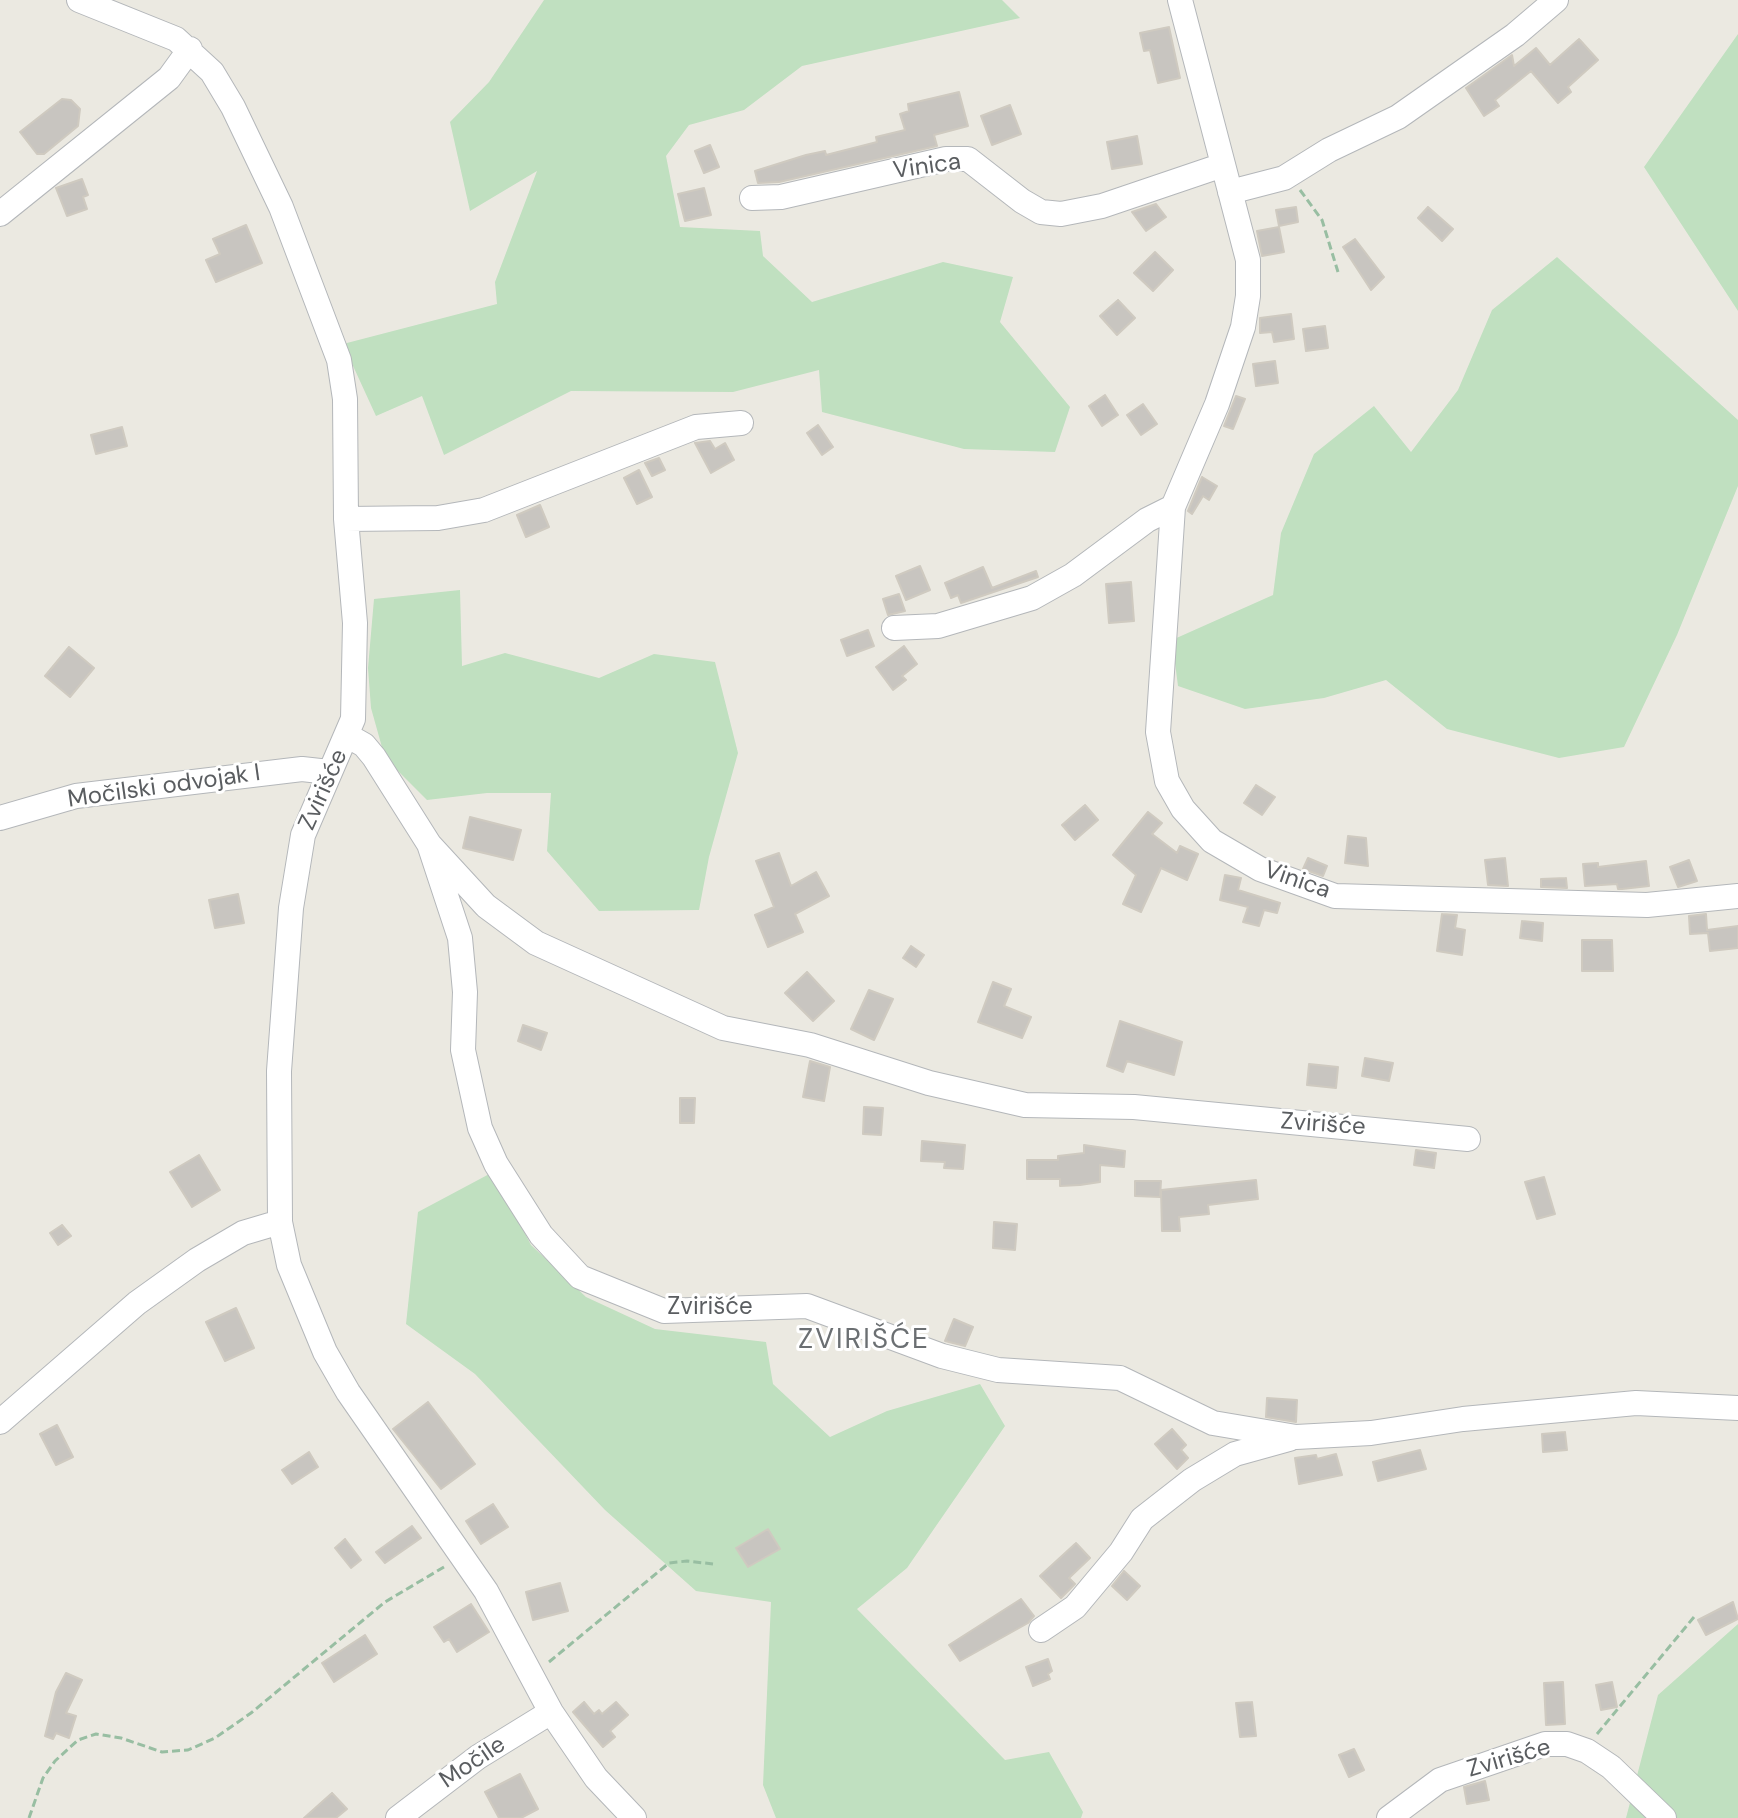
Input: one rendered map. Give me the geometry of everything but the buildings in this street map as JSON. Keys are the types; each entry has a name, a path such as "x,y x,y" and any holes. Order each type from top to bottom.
{"street":[{"path":"79,0 152,27 190,49 212,72 233,107 281,207 327,321 339,360 345,399 346,519 355,623 353,719 348,736"},
{"name":"Vinica","path":"1180,0 1248,260 1248,296 1243,327 1217,404 1173,507 1158,732 1167,781 1183,809 1212,841 1260,869 1335,896 1647,905 1738,896"},
{"path":"1230,192 1284,178 1329,150 1423,101 1525,27 1556,0"},
{"path":"0,214 169,78 190,49"},
{"name":"Vinica","path":"752,198 781,197 946,159 968,159 1022,201 1041,212 1061,214 1102,206 1223,165"},
{"path":"346,519 438,518 484,510 696,427 741,423"},
{"path":"894,628 938,626 1032,598 1073,575 1147,520 1173,507"},
{"name":"Zvirišće","path":"634,1818 596,1778 551,1712 486,1591 348,1392 325,1352 289,1265 280,1222 279,1071 291,908 303,835 329,772 348,736 364,745 374,757 429,844 486,906 536,943 723,1028 810,1045 929,1083 1025,1105 1134,1107 1468,1139"},
{"name":"Močilski odvojak I","path":"0,818 76,796 302,769 329,772"},
{"name":"Zvirišće","path":"429,844 460,938 465,992 463,1050 480,1128 496,1164 541,1235 580,1277 664,1311 807,1306 942,1356 998,1370 1120,1378 1213,1423 1296,1437"},
{"path":"0,1422 137,1303 218,1245 280,1222"},
{"name":"Zvirišće","path":"1041,1630 1075,1607 1121,1552 1142,1519 1192,1480 1235,1454 1296,1437 1371,1433 1463,1419 1636,1403 1738,1408"},
{"name":"Močile","path":"398,1818 478,1757 551,1712"},
{"name":"Zvirišće","path":"1389,1818 1440,1780 1545,1744 1567,1744 1587,1751 1611,1767 1664,1818"}],"path":[{"path":"1284,178 1310,199 1322,220 1338,272"},
{"path":"29,1818 43,1778 55,1761 78,1740 96,1734 162,1752 188,1750 215,1738 251,1713 385,1602 422,1578 464,1558"},
{"path":"529,1674 544,1666 669,1563 687,1561 713,1564"},
{"path":"1587,1751 1694,1617"}],"green space":[{"path":"544,0 1002,0 1020,18 802,66 744,110 689,125 666,156 680,227 760,231 763,256 812,302 943,262 1013,277 1000,322 1070,407 1055,452 964,449 822,412 819,370 733,392 571,391 444,455 422,396 376,416 343,344 497,304 495,282 537,171 470,211 450,122 489,82"},
{"path":"1738,34 1738,311 1644,167"},
{"path":"1557,257 1738,420 1738,486 1677,635 1624,747 1559,758 1447,729 1386,680 1324,698 1245,709 1178,686 1172,640 1273,595 1281,533 1314,454 1374,406 1411,452 1458,390 1492,310"},
{"path":"460,590 462,666 505,653 599,678 654,654 715,662 738,753 709,857 699,910 599,911 547,851 551,793 487,793 427,800 385,758 371,708 368,668 374,599"},
{"path":"493,1172 531,1245 586,1297 655,1329 766,1342 773,1384 830,1437 887,1411 980,1384 1005,1426 907,1568 857,1609 1005,1760 1049,1752 1083,1812 1081,1818 776,1818 763,1785 771,1602 696,1591 605,1510 475,1374 406,1324 418,1212"},
{"path":"1738,1624 1738,1818 1626,1818 1658,1695"}],"district":[{"name":"ZVIRIŠĆE","path":"864,1341"}]}
